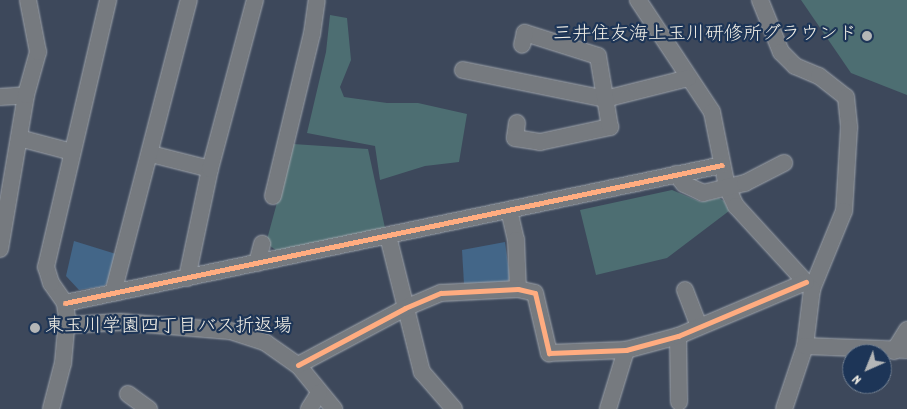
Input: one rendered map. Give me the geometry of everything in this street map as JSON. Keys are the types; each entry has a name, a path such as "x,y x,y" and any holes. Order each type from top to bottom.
{"street":[{"path":"0,249 26,95 38,52 28,0"},
{"path":"50,409 63,363 67,325 65,303 51,283 46,267 108,0"},
{"path":"113,293 189,0"},
{"path":"187,278 210,169 255,0"},
{"path":"273,196 312,34 316,0"},
{"path":"638,0 712,112 727,187 736,206 809,285"},
{"path":"760,0 781,52 795,66 819,76 846,97 848,109 850,148 844,211 809,285 805,346 784,409"},
{"path":"515,137 540,142 610,127 598,56 526,32"},
{"path":"463,70 605,99 688,78"},
{"path":"0,97 26,95"},
{"path":"19,138 72,152"},
{"path":"150,154 210,169"},
{"path":"676,174 684,184 703,192 764,176 784,163"},
{"path":"65,303 722,165"},
{"path":"509,210 516,240 518,289"},
{"path":"388,236 422,372 454,409"},
{"path":"257,263 262,244"},
{"path":"298,365 405,308 441,293 518,289 535,293 549,353 626,350 678,336 698,326 809,285"},
{"path":"685,290 698,326"},
{"path":"67,325 121,322 230,331 266,342 298,365 334,409"},
{"path":"805,346 900,351 907,330"},
{"path":"678,336 679,402"},
{"path":"608,409 626,350"},
{"path":"309,409 320,393"},
{"path":"128,394 147,408"}],"green space":[{"name":"三井住友海上玉川研修所グラウンド","path":"801,0 907,0 907,95 851,73"},
{"path":"330,15 347,18 351,60 340,87 344,97 387,103 418,103 467,114 459,162 425,166 380,180 375,146 307,133 326,52"},
{"path":"293,144 368,149 385,228 277,251 266,243"},
{"path":"672,190 701,202 719,198 724,201 729,211 667,258 596,275 580,210"}],"water":[{"path":"74,241 116,254 110,280 104,286 79,290 66,276"},
{"path":"505,242 510,278 507,283 464,284 462,250"}],"cycle path":[{"path":"65,303 722,165"},
{"path":"298,365 405,308 441,293 518,289 535,293 549,353 626,350 678,336 806,282"}],"place":[{"name":"三井住友海上玉川研修所グラウンド","path":"867,36"},
{"name":"東玉川学園四丁目バス折返場","path":"35,328"}]}
